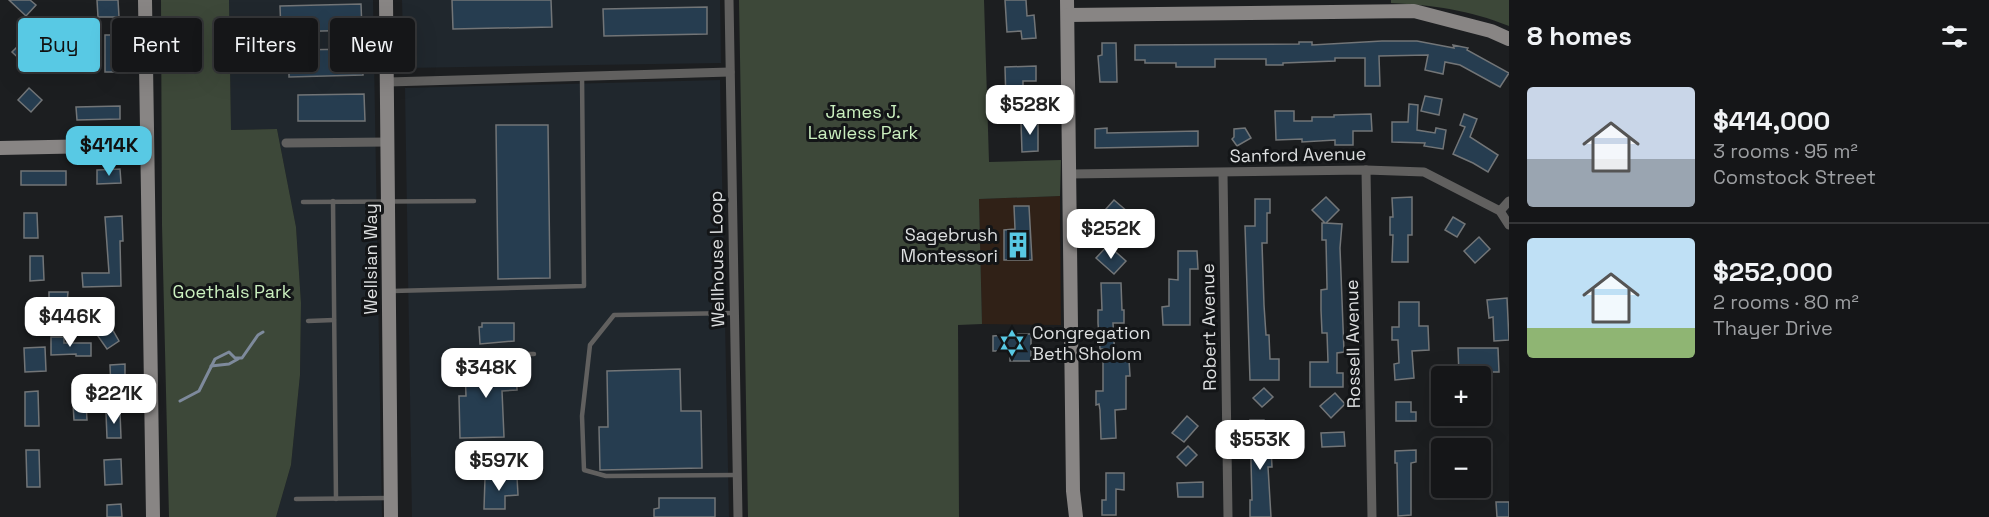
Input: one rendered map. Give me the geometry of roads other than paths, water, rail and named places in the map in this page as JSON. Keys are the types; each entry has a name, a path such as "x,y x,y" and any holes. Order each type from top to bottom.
{"street":[{"path":"145,0 153,517"},
{"name":"Wellsian Way","path":"386,0 391,517"},
{"name":"Wellhouse Loop","path":"729,0 738,517"},
{"path":"1067,0 1073,491 1076,517"},
{"path":"1068,15 1414,11 1491,31 1509,39"},
{"path":"388,82 730,72"},
{"path":"286,143 388,142"},
{"path":"0,148 147,145"},
{"name":"Sanford Avenue","path":"1070,174 1366,170 1424,172 1500,211"},
{"name":"Rossell Avenue","path":"1366,170 1372,517"},
{"name":"Robert Avenue","path":"1223,173 1228,517"},
{"path":"1509,201 1500,211 1509,225"},
{"path":"1070,517 1073,491"}],"lane":[{"path":"390,291 584,286 582,76"},
{"path":"333,201 336,499"},
{"path":"303,202 474,201"},
{"path":"735,313 614,315 590,345 582,416 584,470 606,476 737,475"},
{"path":"308,321 334,320"},
{"path":"452,367 452,354 534,354"},
{"path":"296,500 391,498"}],"waterway":[{"path":"180,401 199,391 215,359 229,352 235,358 242,358 258,335 263,332"},
{"path":"211,366 229,364 238,359"}],"place":[{"name":"Sagebrush Montessori","path":"1018,245"},
{"name":"Congregation Beth Sholom","path":"1012,343"}],"park label":[{"name":"James J. Lawless Park","path":"863,122"},
{"name":"Goethals Park","path":"232,292"}]}
